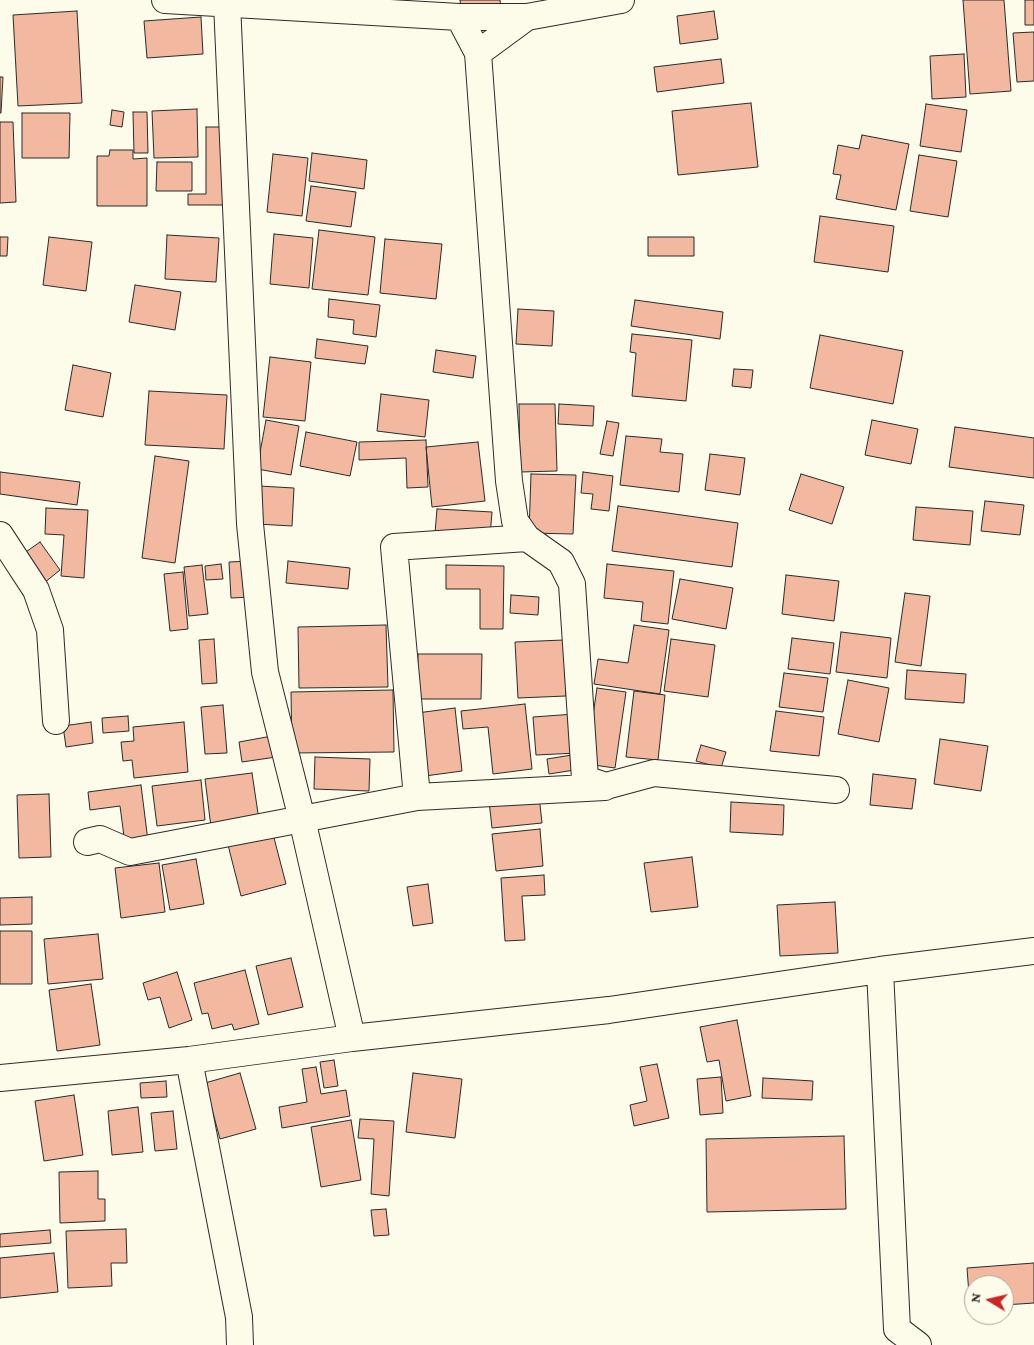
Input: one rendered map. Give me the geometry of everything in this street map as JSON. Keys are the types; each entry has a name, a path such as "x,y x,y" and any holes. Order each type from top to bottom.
{"street":[{"path":"165,0 381,6 459,17 527,17 621,0"},
{"path":"227,2 250,524 265,672 302,819 352,1038"},
{"path":"459,17 478,53 509,481 515,521 527,538 561,562 572,584 585,779 606,786"},
{"path":"478,53 527,17"},
{"path":"0,535 36,590 50,630 56,720"},
{"path":"417,797 394,547 527,538"},
{"path":"86,842 100,839 130,852 417,797 606,786 654,773 836,790"},
{"path":"0,1078 189,1060 352,1038 609,1010 880,970 1034,951"},
{"path":"880,970 897,1329 918,1345"},
{"path":"189,1060 239,1317 240,1345"}],"building":[{"path":"460,0 500,0 501,8 462,15"},
{"path":"963,0 1004,0 1011,91 970,94"},
{"path":"1025,0 1034,0 1034,25 1025,25"},
{"path":"77,11 82,103 18,106 13,15"},
{"path":"714,11 718,39 680,44 677,16"},
{"path":"201,17 203,54 147,58 144,21"},
{"path":"1034,32 1034,81 1017,82 1013,33"},
{"path":"964,54 966,97 932,99 930,56"},
{"path":"721,59 724,83 657,92 654,67"},
{"path":"0,77 3,77 1,113 0,113"},
{"path":"751,103 758,167 678,175 672,111"},
{"path":"926,104 967,110 961,152 920,146"},
{"path":"197,109 198,157 154,158 152,111"},
{"path":"112,110 124,112 122,127 110,125"},
{"path":"133,112 147,112 148,153 134,153"},
{"path":"22,113 70,113 69,158 22,158"},
{"path":"0,122 13,122 16,202 0,203"},
{"path":"206,127 224,127 225,205 188,205 188,194 206,194"},
{"path":"862,135 909,144 896,210 836,199 841,175 833,174 838,145 859,149"},
{"path":"110,150 133,150 133,159 147,158 147,206 97,206 97,156 109,156"},
{"path":"312,153 367,160 364,189 309,181"},
{"path":"273,154 308,158 302,216 267,212"},
{"path":"919,155 957,161 948,217 910,211"},
{"path":"157,162 192,162 192,191 156,191"},
{"path":"311,186 356,192 351,227 306,221"},
{"path":"820,216 894,226 888,272 814,262"},
{"path":"319,230 375,237 368,295 312,289"},
{"path":"274,234 313,238 309,288 270,284"},
{"path":"167,235 219,238 216,282 165,279"},
{"path":"0,237 8,237 7,256 0,256"},
{"path":"49,237 92,242 86,291 43,285"},
{"path":"648,237 694,237 694,256 648,256"},
{"path":"385,239 442,244 436,299 380,293"},
{"path":"135,285 181,292 175,330 129,322"},
{"path":"329,299 380,305 376,337 353,334 354,320 328,317"},
{"path":"635,300 723,312 720,339 631,326"},
{"path":"518,309 554,311 552,346 516,344"},
{"path":"632,334 692,340 686,401 632,396 636,353 630,352"},
{"path":"820,335 903,351 893,404 810,388"},
{"path":"317,339 368,346 365,364 315,358"},
{"path":"436,350 476,356 473,378 433,372"},
{"path":"270,357 311,362 305,421 263,417"},
{"path":"73,365 111,373 103,417 65,410"},
{"path":"734,369 753,370 751,388 732,386"},
{"path":"149,391 227,395 224,449 145,445"},
{"path":"381,394 429,400 425,437 377,431"},
{"path":"519,404 555,404 557,471 520,472"},
{"path":"559,404 594,406 593,426 558,424"},
{"path":"266,420 299,426 291,475 257,469"},
{"path":"872,420 918,429 911,464 865,455"},
{"path":"607,421 619,423 613,456 600,454"},
{"path":"955,427 1034,438 1034,478 949,467"},
{"path":"306,432 357,442 350,476 300,466"},
{"path":"626,436 662,439 660,452 683,454 679,492 620,485"},
{"path":"426,440 428,487 407,488 406,458 359,460 359,442"},
{"path":"478,442 485,501 432,507 426,447"},
{"path":"710,454 745,458 740,495 705,490"},
{"path":"155,456 189,461 175,563 142,558"},
{"path":"0,472 80,482 77,505 0,494"},
{"path":"583,472 613,476 609,511 591,509 593,494 581,493"},
{"path":"531,474 576,475 573,534 529,533"},
{"path":"801,474 844,487 832,524 789,510"},
{"path":"259,486 294,488 292,526 257,524"},
{"path":"985,501 1024,505 1020,535 981,531"},
{"path":"618,506 738,523 732,567 612,551"},
{"path":"916,507 973,511 970,545 913,540"},
{"path":"46,508 88,510 84,578 61,576 64,535 45,534"},
{"path":"437,509 492,512 490,536 435,533"},
{"path":"40,542 60,570 44,583 23,554"},
{"path":"250,561 252,597 231,598 229,562"},
{"path":"288,561 350,568 348,589 286,583"},
{"path":"221,564 223,579 206,580 205,566"},
{"path":"607,564 674,571 668,624 641,621 643,602 604,598"},
{"path":"202,565 208,614 189,616 184,567"},
{"path":"446,565 504,566 503,629 480,629 480,589 446,589"},
{"path":"183,572 188,629 170,631 164,574"},
{"path":"786,575 839,581 834,621 782,614"},
{"path":"680,579 733,588 726,629 672,619"},
{"path":"905,593 930,596 921,666 895,662"},
{"path":"511,595 539,597 538,615 510,613"},
{"path":"386,625 388,687 299,688 298,627"},
{"path":"634,625 669,630 660,694 594,684 598,659 628,663"},
{"path":"841,632 891,638 887,678 836,672"},
{"path":"792,638 834,643 830,674 788,669"},
{"path":"214,639 217,683 202,684 199,640"},
{"path":"671,639 715,645 708,697 664,691"},
{"path":"564,640 566,696 518,698 515,642"},
{"path":"418,654 482,654 481,699 417,699"},
{"path":"907,670 966,674 964,703 905,699"},
{"path":"784,673 828,678 823,712 779,707"},
{"path":"848,680 889,688 879,742 838,734"},
{"path":"597,688 626,692 615,768 586,764"},
{"path":"393,690 394,752 292,753 291,692"},
{"path":"634,691 665,695 658,760 626,757"},
{"path":"525,704 532,769 493,774 488,727 463,729 461,711"},
{"path":"223,705 227,753 205,754 201,707"},
{"path":"455,708 462,771 425,776 417,713"},
{"path":"776,711 824,717 819,756 770,751"},
{"path":"575,714 578,753 536,755 533,717"},
{"path":"128,716 129,731 103,733 102,718"},
{"path":"91,722 93,743 66,747 63,726"},
{"path":"184,722 188,772 134,778 132,760 123,761 121,742 134,741 133,727"},
{"path":"272,736 276,757 242,762 239,742"},
{"path":"940,739 988,746 981,791 934,784"},
{"path":"701,745 726,752 721,768 696,761"},
{"path":"578,754 581,769 549,774 547,759"},
{"path":"315,757 370,759 369,791 314,789"},
{"path":"252,773 259,820 211,827 205,779"},
{"path":"873,774 916,779 912,809 870,805"},
{"path":"201,780 205,820 157,826 152,786"},
{"path":"141,785 148,841 125,844 120,806 90,810 88,792"},
{"path":"49,794 51,857 19,858 17,795"},
{"path":"539,796 542,823 492,828 489,801"},
{"path":"731,802 784,805 783,835 730,832"},
{"path":"540,829 543,866 496,871 492,834"},
{"path":"273,834 286,884 241,896 228,845"},
{"path":"692,857 698,907 651,912 644,863"},
{"path":"196,859 204,904 170,910 162,865"},
{"path":"159,863 165,912 121,918 115,868"},
{"path":"544,875 545,895 522,896 525,940 505,941 501,878"},
{"path":"428,884 433,923 413,926 407,887"},
{"path":"32,897 32,924 0,925 0,898"},
{"path":"835,902 838,953 780,956 777,905"},
{"path":"0,931 32,931 32,984 0,984"},
{"path":"98,934 103,979 48,984 44,939"},
{"path":"291,958 303,1007 268,1015 256,966"},
{"path":"245,970 259,1024 234,1030 232,1024 212,1029 208,1013 202,1014 194,983"},
{"path":"177,972 192,1020 169,1028 160,997 148,1000 143,983"},
{"path":"91,984 100,1045 57,1051 49,990"},
{"path":"737,1020 751,1096 726,1101 719,1060 707,1062 700,1027"},
{"path":"334,1060 338,1086 324,1088 320,1062"},
{"path":"657,1064 669,1118 634,1126 630,1105 647,1101 640,1067"},
{"path":"316,1067 321,1094 346,1090 350,1116 282,1128 279,1107 307,1102 302,1069"},
{"path":"240,1073 256,1129 220,1139 205,1083"},
{"path":"413,1073 462,1079 455,1138 406,1132"},
{"path":"721,1077 723,1113 700,1115 697,1079"},
{"path":"763,1078 813,1081 812,1100 762,1098"},
{"path":"166,1081 167,1097 141,1098 140,1083"},
{"path":"74,1095 83,1155 44,1161 35,1101"},
{"path":"138,1107 143,1152 112,1155 108,1111"},
{"path":"173,1111 177,1149 155,1151 151,1113"},
{"path":"360,1119 394,1121 389,1196 371,1194 374,1139 358,1138"},
{"path":"351,1120 361,1180 321,1187 311,1127"},
{"path":"844,1136 846,1209 707,1212 706,1139"},
{"path":"98,1171 98,1199 105,1199 105,1221 60,1223 59,1172"},
{"path":"386,1209 389,1235 374,1236 371,1210"},
{"path":"126,1229 127,1263 111,1263 112,1286 68,1288 66,1231"},
{"path":"50,1230 51,1243 0,1247 0,1234"},
{"path":"54,1253 58,1292 0,1298 0,1258"},
{"path":"1034,1263 1034,1303 1014,1304 1014,1275 968,1275 967,1268"}]}
